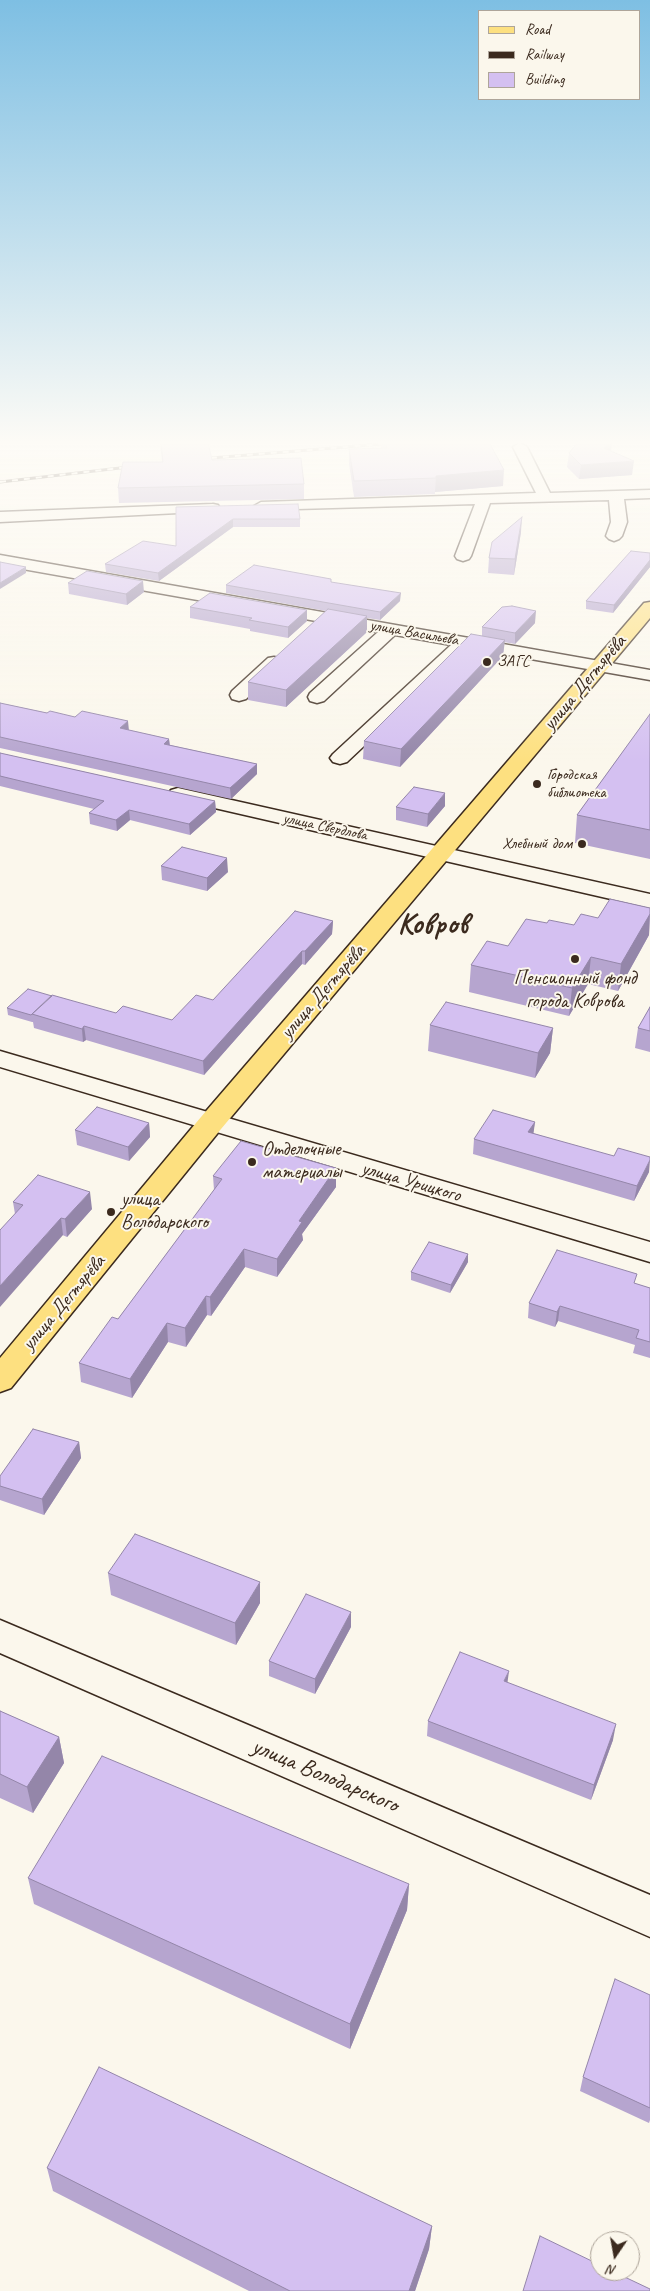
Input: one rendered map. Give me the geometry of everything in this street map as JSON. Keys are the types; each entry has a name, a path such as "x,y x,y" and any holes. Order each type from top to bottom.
{"main road":[{"name":"улица Дегтярёва","path":"0,1380 211,1122 650,606"}],"street":[{"path":"463,556 466,549"},
{"name":"улица Васильева","path":"0,560 650,675"},
{"path":"310,630 324,617"},
{"path":"317,697 391,629"},
{"path":"340,758 464,642"},
{"path":"239,695 288,649"},
{"name":"улица Свердлова","path":"163,791 650,901"},
{"name":"улица Урицкого","path":"0,1059 650,1252"},
{"name":"улица Володарского","path":"0,1636 650,1916"}],"building":[{"path":"130,549 191,549 158,573 105,564"},
{"path":"491,549 517,549 515,559 489,558"},
{"path":"631,551 650,553 650,560 614,605 586,601"},
{"path":"0,562 26,567 0,583"},
{"path":"254,565 331,579 331,582 401,593 380,612 226,585"},
{"path":"87,571 143,581 126,594 68,583"},
{"path":"210,593 307,610 288,627 249,620 252,618 190,607"},
{"path":"512,606 536,611 515,633 482,627 502,607"},
{"path":"328,609 367,616 286,690 248,682"},
{"path":"471,634 505,640 401,749 364,741"},
{"path":"0,703 75,717 82,711 128,721 120,728 169,739 164,744 257,764 230,788 0,737"},
{"path":"650,714 650,830 577,815"},
{"path":"0,753 215,801 189,824 129,810 116,820 89,813 104,801 0,776"},
{"path":"414,787 445,793 428,814 396,807"},
{"path":"182,847 227,858 207,878 161,866"},
{"path":"610,899 650,908 650,914 621,964 591,957 572,988 471,965 487,941 508,946 526,919 547,923 549,920 574,925 581,914 598,918"},
{"path":"295,911 333,921 305,951 302,951 203,1061 84,1026 82,1029 32,1014 52,995 116,1013 123,1006 172,1020 196,995 213,1000"},
{"path":"28,989 52,996 31,1015 7,1008"},
{"path":"446,1002 553,1028 538,1053 430,1025"},
{"path":"650,1007 650,1031 638,1028"},
{"path":"97,1107 149,1123 128,1147 75,1130"},
{"path":"493,1110 535,1122 528,1132 614,1156 618,1148 650,1157 650,1160 637,1186 474,1139"},
{"path":"241,1141 336,1168 299,1221 302,1222 277,1259 244,1249 210,1297 206,1296 185,1328 167,1323 130,1379 79,1363 112,1317 118,1319 222,1179 213,1176"},
{"path":"38,1175 90,1192 65,1219 61,1218 0,1286 0,1230 23,1205 13,1202"},
{"path":"429,1242 468,1254 451,1285 411,1272"},
{"path":"557,1250 637,1274 634,1283 650,1288 650,1342 636,1338 639,1330 560,1306 557,1312 529,1303"},
{"path":"33,1429 79,1442 42,1499 0,1486 0,1476"},
{"path":"135,1534 260,1582 235,1623 108,1573"},
{"path":"306,1594 351,1612 315,1679 269,1661"},
{"path":"460,1652 509,1671 504,1681 616,1724 594,1785 428,1721"},
{"path":"0,1711 59,1737 27,1787 0,1774"},
{"path":"102,1756 409,1884 350,2024 28,1878"},
{"path":"615,1979 650,1995 650,2108 583,2077"},
{"path":"99,2067 432,2226 409,2291 290,2291 47,2168"},
{"path":"540,2236 590,2260 590,2281 633,2281 650,2289 650,2291 523,2291"}],"place":[{"name":"ЗАГС","path":"487,662"},
{"name":"Городская библиотека","path":"537,784"},
{"name":"Хлебный дом","path":"582,844"},
{"name":"Пенсионный фонд города Коврова","path":"575,959"},
{"name":"Отделочные материалы","path":"252,1162"},
{"name":"улица Володарского","path":"111,1212"}],"district":[{"name":"Ковров","path":"433,925"}]}
